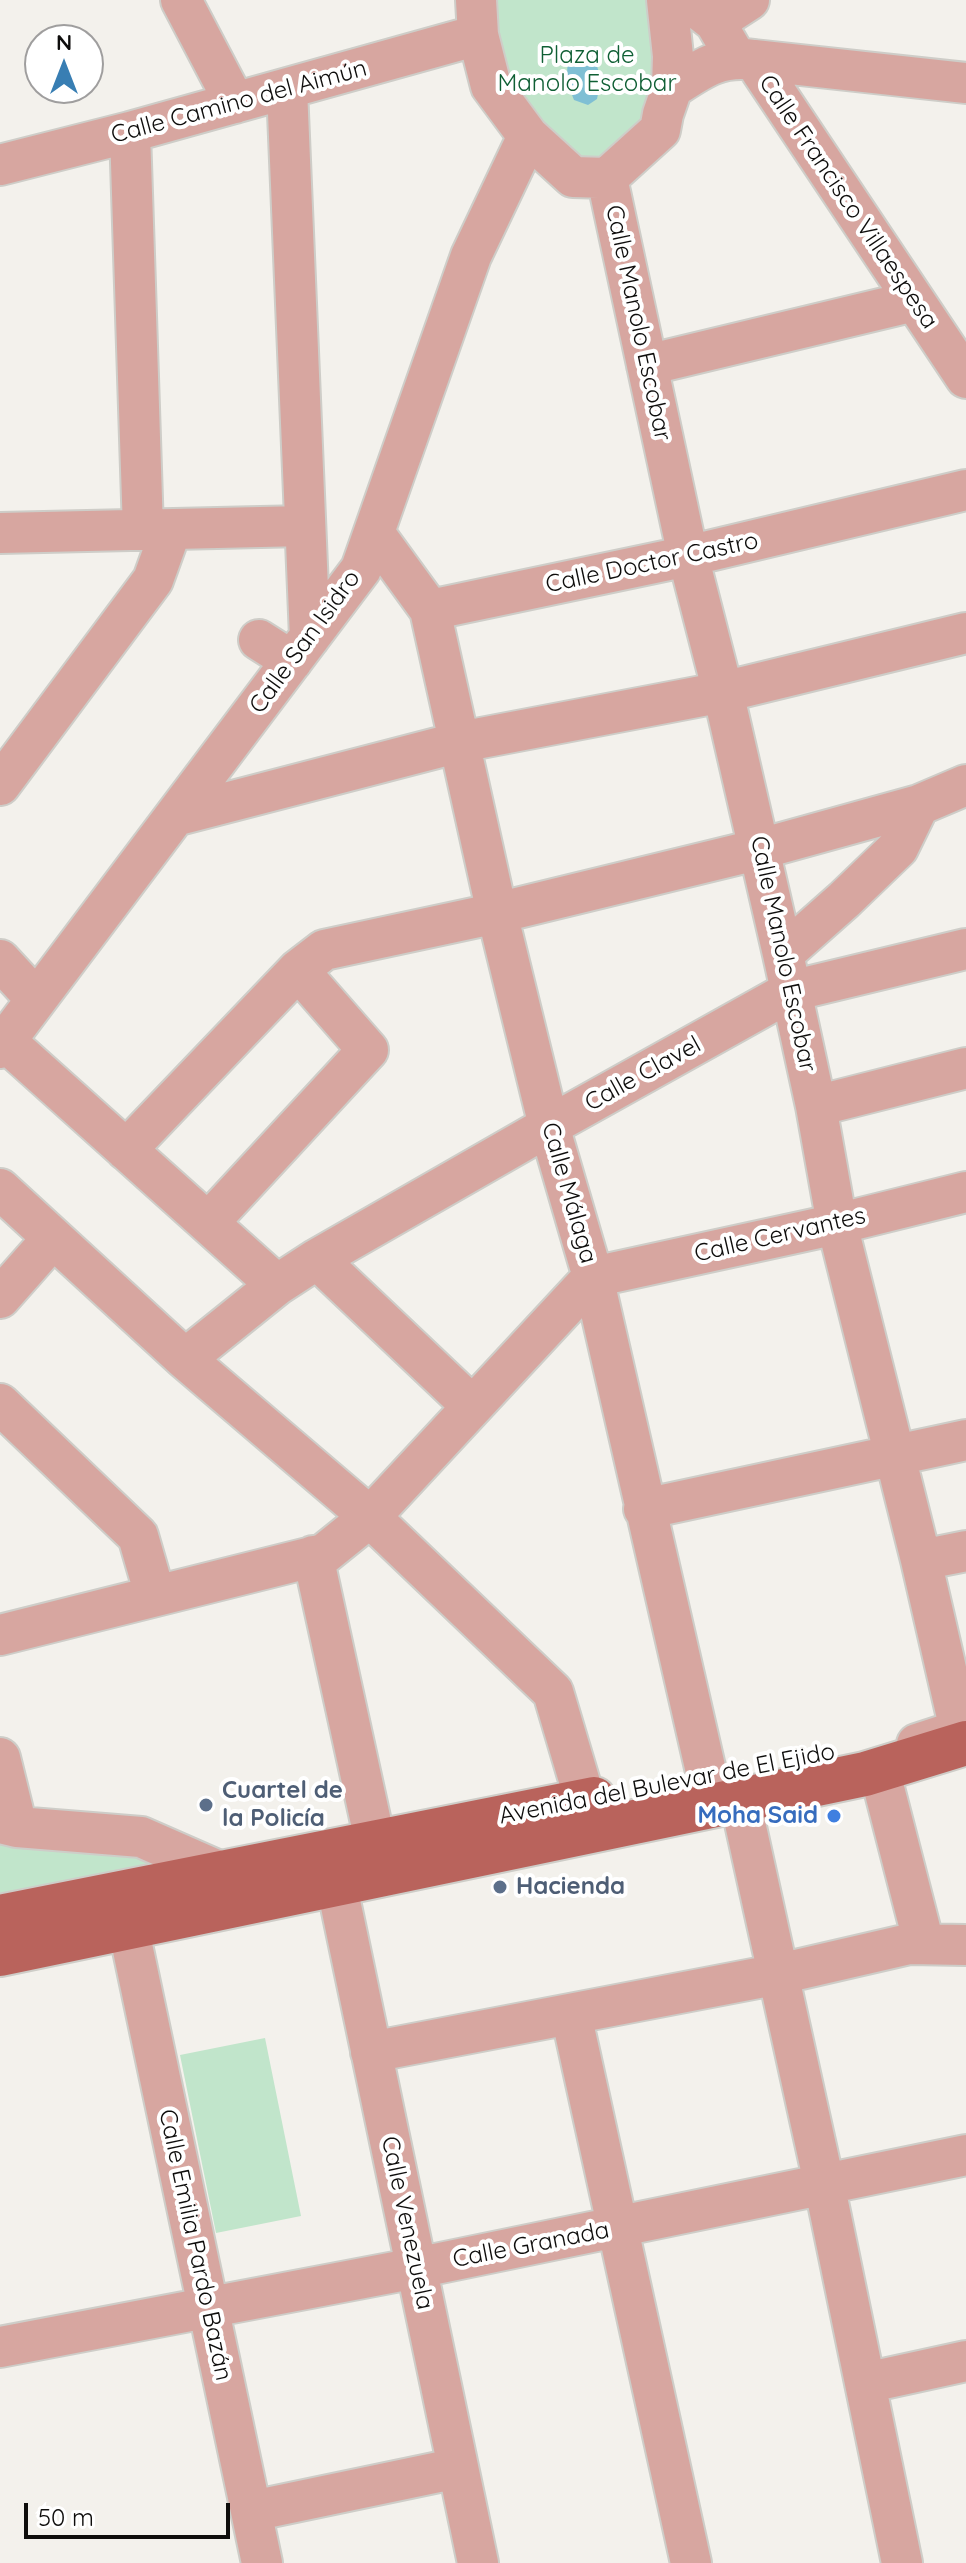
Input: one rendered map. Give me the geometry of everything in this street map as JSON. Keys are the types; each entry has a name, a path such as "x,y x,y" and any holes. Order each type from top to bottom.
{"main road":[{"name":"Avenida del Bulevar de El Ejido","path":"0,1917 223,1873 378,1857 724,1788 890,1740 964,1734"},
{"name":"Avenida del Bulevar de El Ejido","path":"0,1954 336,1882 378,1857 585,1800 825,1782 879,1769 964,1734"}],"street":[{"path":"181,0 235,103"},
{"path":"477,18 491,86 528,136 573,177 607,178 660,130 672,88 673,56 667,0"},
{"path":"749,0 701,11 745,59 966,83"},
{"name":"Calle Camino del Aimún","path":"0,165 147,115 235,103 287,89 477,18"},
{"name":"Calle Francisco Villaespesa","path":"672,88 708,65 745,59 966,378"},
{"path":"259,640 301,649 304,526 287,89"},
{"path":"0,785 153,580 157,530 147,115"},
{"name":"Calle San Isidro","path":"3,1044 361,569 471,256 528,136"},
{"name":"Calle Manolo Escobar","path":"607,178 688,556 760,849 816,1106 837,1224 964,1734"},
{"path":"647,365 914,301"},
{"name":"Calle Doctor Castro","path":"430,610 688,556 966,490"},
{"path":"0,533 304,526"},
{"path":"374,533 430,610"},
{"name":"Calle Málaga","path":"430,610 497,913 549,1126 593,1277 644,1509 779,1974 902,2563"},
{"path":"175,816 460,742 723,692 966,633"},
{"path":"126,1150 298,970 324,950 497,913 760,849 919,805 966,785"},
{"path":"787,973 898,848 919,805"},
{"name":"Calle Clavel","path":"185,1359 277,1285 317,1259 549,1126 787,973 966,949"},
{"path":"0,960 36,999"},
{"path":"208,1223 368,1050 298,970"},
{"path":"3,1044 277,1285"},
{"path":"816,1106 966,1068"},
{"path":"0,1189 185,1359 370,1517 553,1692 585,1800"},
{"name":"Calle Cervantes","path":"593,1277 837,1224 966,1192"},
{"path":"0,1298 53,1238"},
{"path":"317,1259 472,1406"},
{"path":"0,1635 324,1554 370,1517 593,1277"},
{"path":"0,1404 138,1536 155,1595"},
{"path":"644,1509 966,1440"},
{"path":"921,1560 966,1551"},
{"path":"313,1556 378,1857"},
{"name":"Avenida del Bulevar de El Ejido","path":"825,1782 892,1752 964,1734"},
{"path":"0,1758 8,1825 141,1837 223,1873"},
{"path":"879,1769 924,1944"},
{"name":"Calle Venezuela","path":"336,1882 478,2563"},
{"name":"Calle Emilia Pardo Bazán","path":"128,1926 262,2563"},
{"path":"371,2052 779,1974 909,1944 966,1945"},
{"path":"571,2014 691,2563"},
{"name":"Calle Granada","path":"0,2347 619,2228 966,2155"},
{"path":"865,2383 966,2361"},
{"path":"252,2511 458,2468"}],"green space":[{"name":"Plaza de Manolo Escobar","path":"493,0 650,0 657,76 647,120 605,157 574,157 542,124 517,87 500,46"},
{"path":"0,1833 122,1848 183,1880 0,1911"},
{"path":"265,2038 301,2216 216,2233 180,2055"}],"water":[{"path":"581,48 593,59 599,77 597,99 588,105 574,100 567,75 572,51"}],"place":[{"name":"Cuartel de la Policía","path":"206,1805"},
{"name":"Moha Said","path":"834,1816"},
{"name":"Hacienda","path":"500,1887"}]}
